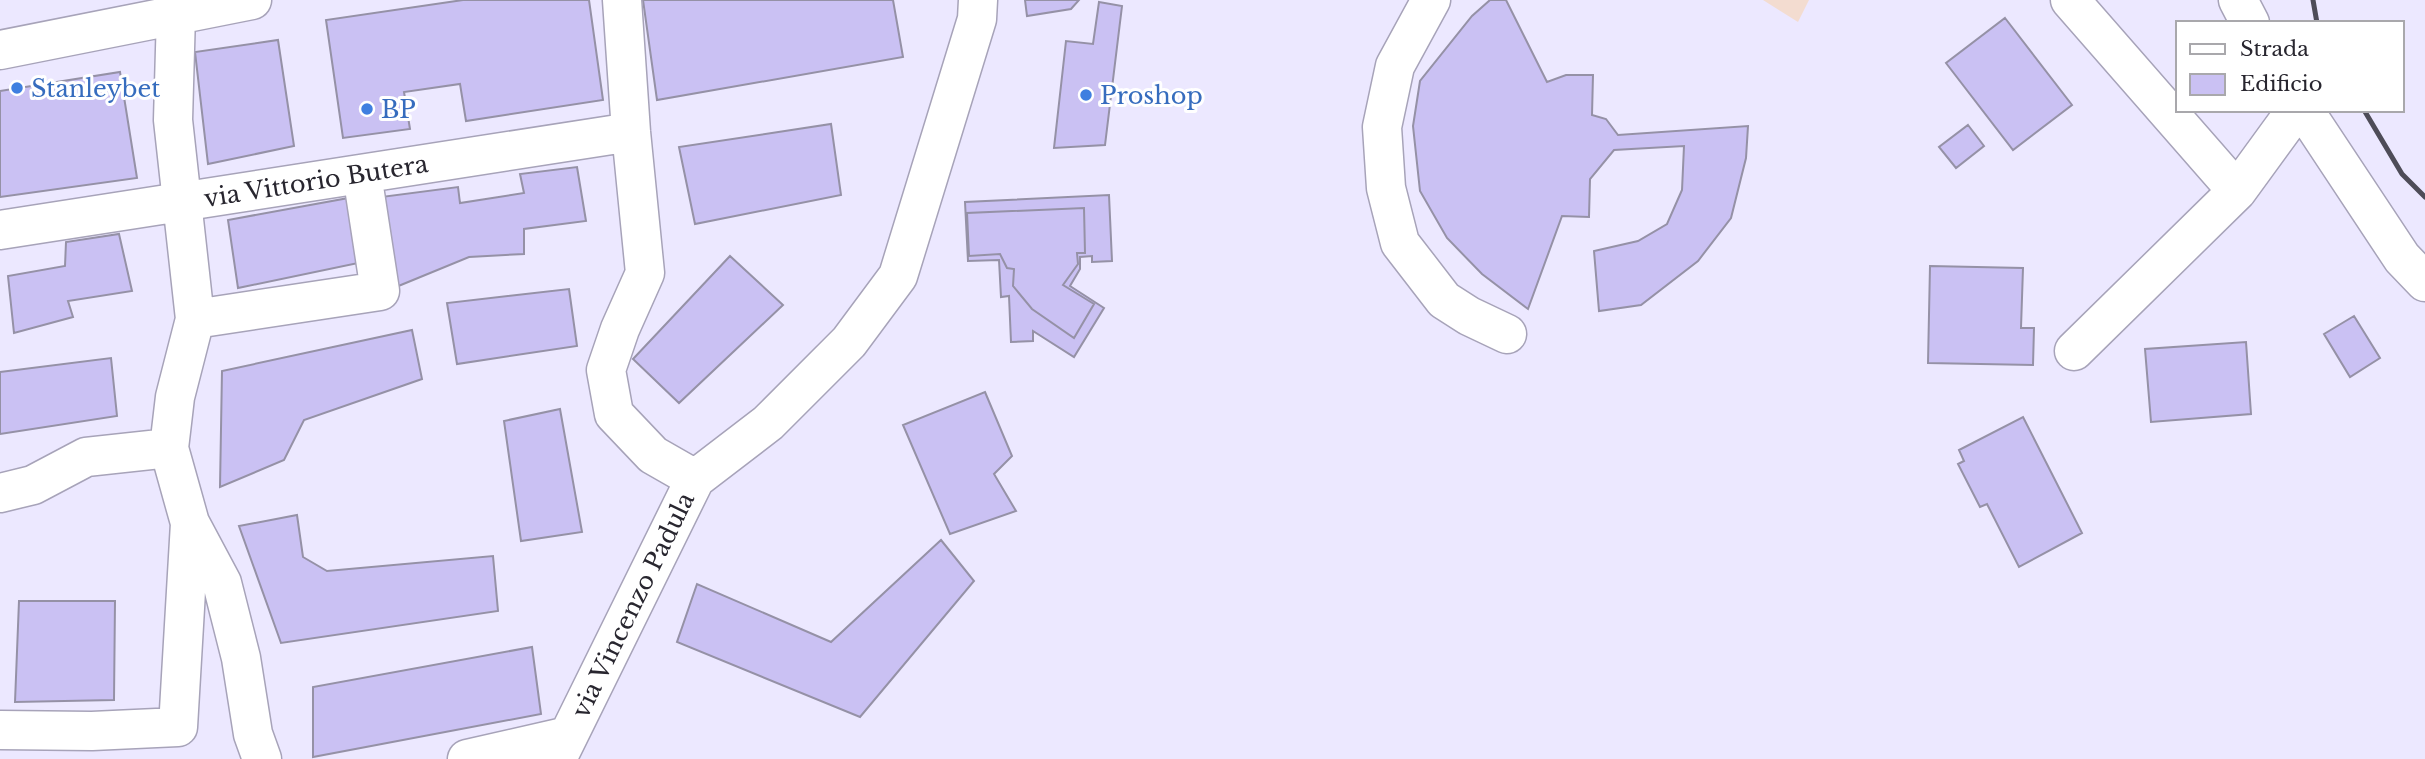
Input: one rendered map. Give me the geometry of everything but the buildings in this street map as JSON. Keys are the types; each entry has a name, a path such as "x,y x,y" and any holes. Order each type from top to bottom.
{"street":[{"path":"0,50 252,0"},
{"path":"622,0 631,132 645,273 620,329 606,370 614,414 653,455 695,479"},
{"name":"via Vincenzo Padula","path":"563,747 695,479 768,423 849,342 898,275 977,19 978,0"},
{"path":"1432,0 1395,66 1382,127 1386,188 1400,243 1444,300 1507,334"},
{"path":"2070,0 2236,191"},
{"path":"2238,0 2249,21"},
{"path":"176,14 173,120 195,319 175,397 169,448 190,523 222,583 241,658 253,734 262,759"},
{"path":"2074,351 2236,191 2295,112"},
{"path":"2305,112 2402,258 2425,282"},
{"name":"via Vittorio Butera","path":"0,230 631,132"},
{"path":"195,319 380,291 362,174"},
{"path":"0,493 33,485 86,457 169,448"},
{"path":"0,730 92,731 178,727 190,523"},
{"path":"467,759 563,747"}],"shaded area":[{"path":"1763,0 1809,0 1798,22"}],"railway":[{"path":"2313,0 2317,21"},
{"path":"2365,112 2402,174 2425,197"}],"place":[{"name":"Stanleybet","path":"17,88"},
{"name":"Proshop","path":"1086,95"},
{"name":"BP","path":"367,109"}]}
